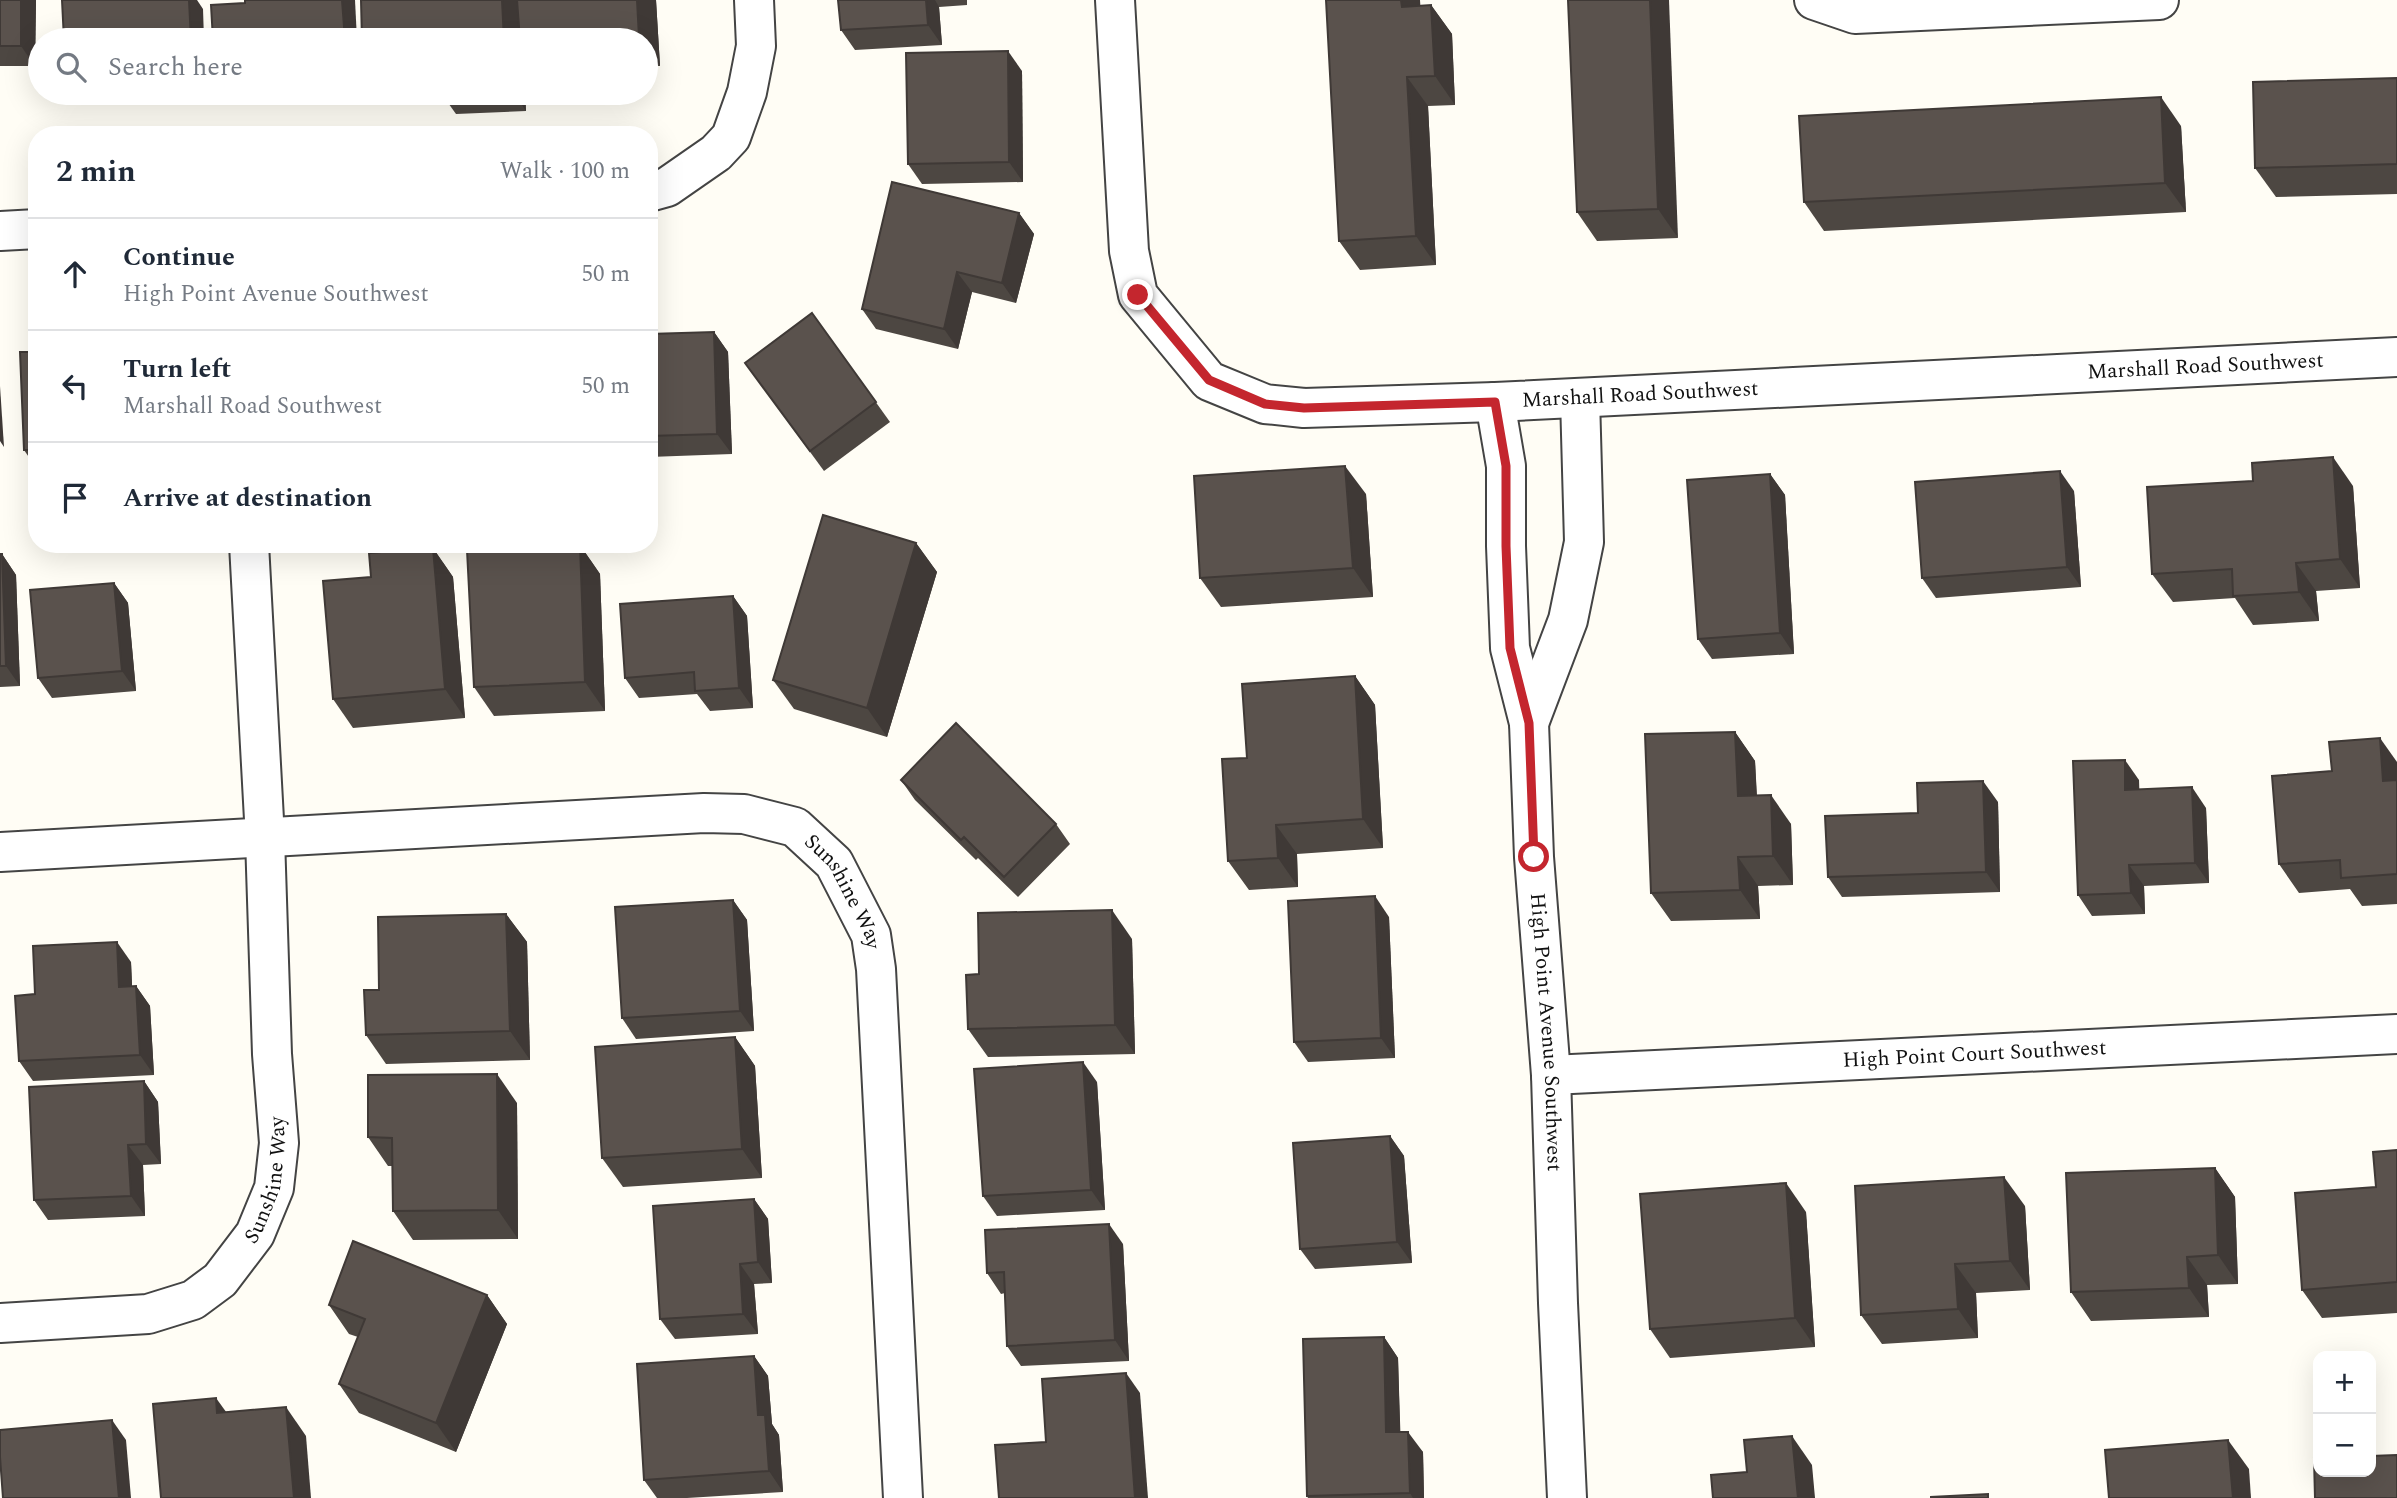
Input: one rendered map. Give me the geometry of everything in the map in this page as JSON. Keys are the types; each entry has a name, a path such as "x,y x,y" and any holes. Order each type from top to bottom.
{"street":[{"path":"658,190 667,187 716,153 731,137 747,92 756,46 754,0"},
{"name":"Marshall Road Southwest","path":"1115,0 1129,251 1138,295 1209,380 1265,404 1304,408 1495,402 2397,357"},
{"path":"1814,0 1855,14 2159,0"},
{"path":"0,230 28,229"},
{"path":"1529,723 1568,620 1584,542 1580,398"},
{"name":"High Point Avenue Southwest","path":"1495,402 1506,466 1510,648 1529,723 1534,857 1551,1075 1567,1498"},
{"name":"Sunshine Way","path":"0,1323 148,1314 193,1300 220,1280 255,1234 274,1188 279,1143 272,1054 265,838 249,553"},
{"name":"Sunshine Way","path":"0,852 704,813 744,814 795,827 834,863 870,934 876,969 902,1498"},
{"name":"High Point Court Southwest","path":"1551,1075 2397,1034"}],"building":[{"path":"0,0 21,0 21,46 0,46"},
{"path":"62,0 189,0 190,28 63,28"},
{"path":"245,0 342,0 344,28 212,28 211,5 245,3"},
{"path":"361,0 502,0 503,28 362,28"},
{"path":"517,0 637,0 639,28 519,28"},
{"path":"838,0 926,0 928,25 841,30"},
{"path":"1326,0 1401,0 1402,7 1431,5 1435,76 1407,77 1416,236 1339,241"},
{"path":"1568,0 1650,0 1658,209 1577,212"},
{"path":"1008,51 1009,162 908,164 906,53"},
{"path":"2397,78 2397,164 2255,168 2253,82"},
{"path":"2161,97 2165,183 1804,202 1799,116"},
{"path":"892,182 1019,213 1002,283 957,272 944,329 862,309"},
{"path":"812,313 876,402 810,451 745,363"},
{"path":"714,332 717,434 658,436 658,334"},
{"path":"20,352 28,352 28,450 24,450"},
{"path":"2333,457 2340,559 2296,563 2299,592 2233,596 2232,569 2152,574 2147,487 2253,481 2252,463"},
{"path":"1345,466 1353,568 1200,578 1194,476"},
{"path":"2060,471 2067,567 1922,578 1915,482"},
{"path":"1770,474 1780,633 1698,639 1687,480"},
{"path":"823,515 916,543 867,708 773,680"},
{"path":"369,553 433,553 445,689 333,699 323,581 371,577"},
{"path":"467,553 580,553 585,682 474,687"},
{"path":"2,554 6,666 0,666"},
{"path":"114,583 122,671 38,678 30,590"},
{"path":"733,596 739,688 695,691 694,672 625,678 620,604"},
{"path":"1355,676 1363,819 1276,825 1278,858 1228,861 1222,759 1247,758 1242,684"},
{"path":"956,723 1056,824 1004,877 964,837 961,840 901,780"},
{"path":"1735,732 1738,796 1771,795 1773,856 1738,857 1740,890 1651,893 1645,734"},
{"path":"2380,738 2383,781 2397,780 2397,874 2341,878 2340,860 2279,864 2272,776 2332,771 2329,742"},
{"path":"2125,760 2125,790 2192,787 2195,863 2129,865 2131,893 2078,895 2073,761"},
{"path":"1983,781 1986,872 1828,877 1825,816 1918,813 1917,783"},
{"path":"1375,896 1381,1038 1294,1042 1288,901"},
{"path":"733,900 740,1011 622,1018 615,907"},
{"path":"1112,910 1115,1025 968,1029 966,975 979,974 978,913"},
{"path":"506,914 510,1031 366,1035 364,990 379,990 378,917"},
{"path":"117,942 119,987 136,986 140,1055 19,1061 15,996 35,994 33,946"},
{"path":"735,1037 742,1149 602,1158 595,1047"},
{"path":"1083,1062 1091,1190 983,1196 974,1069"},
{"path":"497,1074 498,1210 393,1211 392,1138 368,1137 368,1075"},
{"path":"144,1081 146,1144 128,1145 131,1196 34,1200 29,1087"},
{"path":"1390,1136 1397,1242 1300,1249 1293,1143"},
{"path":"2397,1150 2397,1282 2302,1290 2295,1193 2376,1187 2373,1152"},
{"path":"2215,1168 2218,1255 2187,1257 2189,1288 2071,1292 2066,1173"},
{"path":"2004,1177 2010,1261 1955,1264 1958,1309 1861,1315 1855,1186"},
{"path":"1786,1183 1795,1318 1650,1329 1640,1194"},
{"path":"754,1199 758,1262 740,1264 743,1314 660,1319 653,1206"},
{"path":"1109,1224 1115,1340 1007,1346 1004,1272 987,1273 985,1230"},
{"path":"353,1241 487,1295 436,1423 339,1384 365,1319 329,1305"},
{"path":"1384,1337 1386,1432 1408,1432 1410,1493 1307,1496 1303,1339"},
{"path":"754,1356 758,1415 765,1415 769,1471 644,1480 637,1364"},
{"path":"1126,1373 1135,1498 999,1498 995,1445 1046,1442 1042,1379"},
{"path":"216,1398 217,1413 286,1407 294,1498 161,1498 153,1404"},
{"path":"112,1420 119,1498 3,1498 0,1430"},
{"path":"1792,1436 1798,1498 1713,1498 1711,1475 1747,1472 1744,1440"},
{"path":"2228,1440 2233,1498 2109,1498 2105,1450"},
{"path":"2397,1455 2397,1498 2315,1498 2314,1477 2376,1477 2376,1456"},
{"path":"1988,1494 1988,1498 1931,1498 1931,1497"}],"route":[{"path":"1138,295 1209,380 1265,404 1304,408 1495,402 1506,466 1510,648 1529,723 1534,857"}]}
